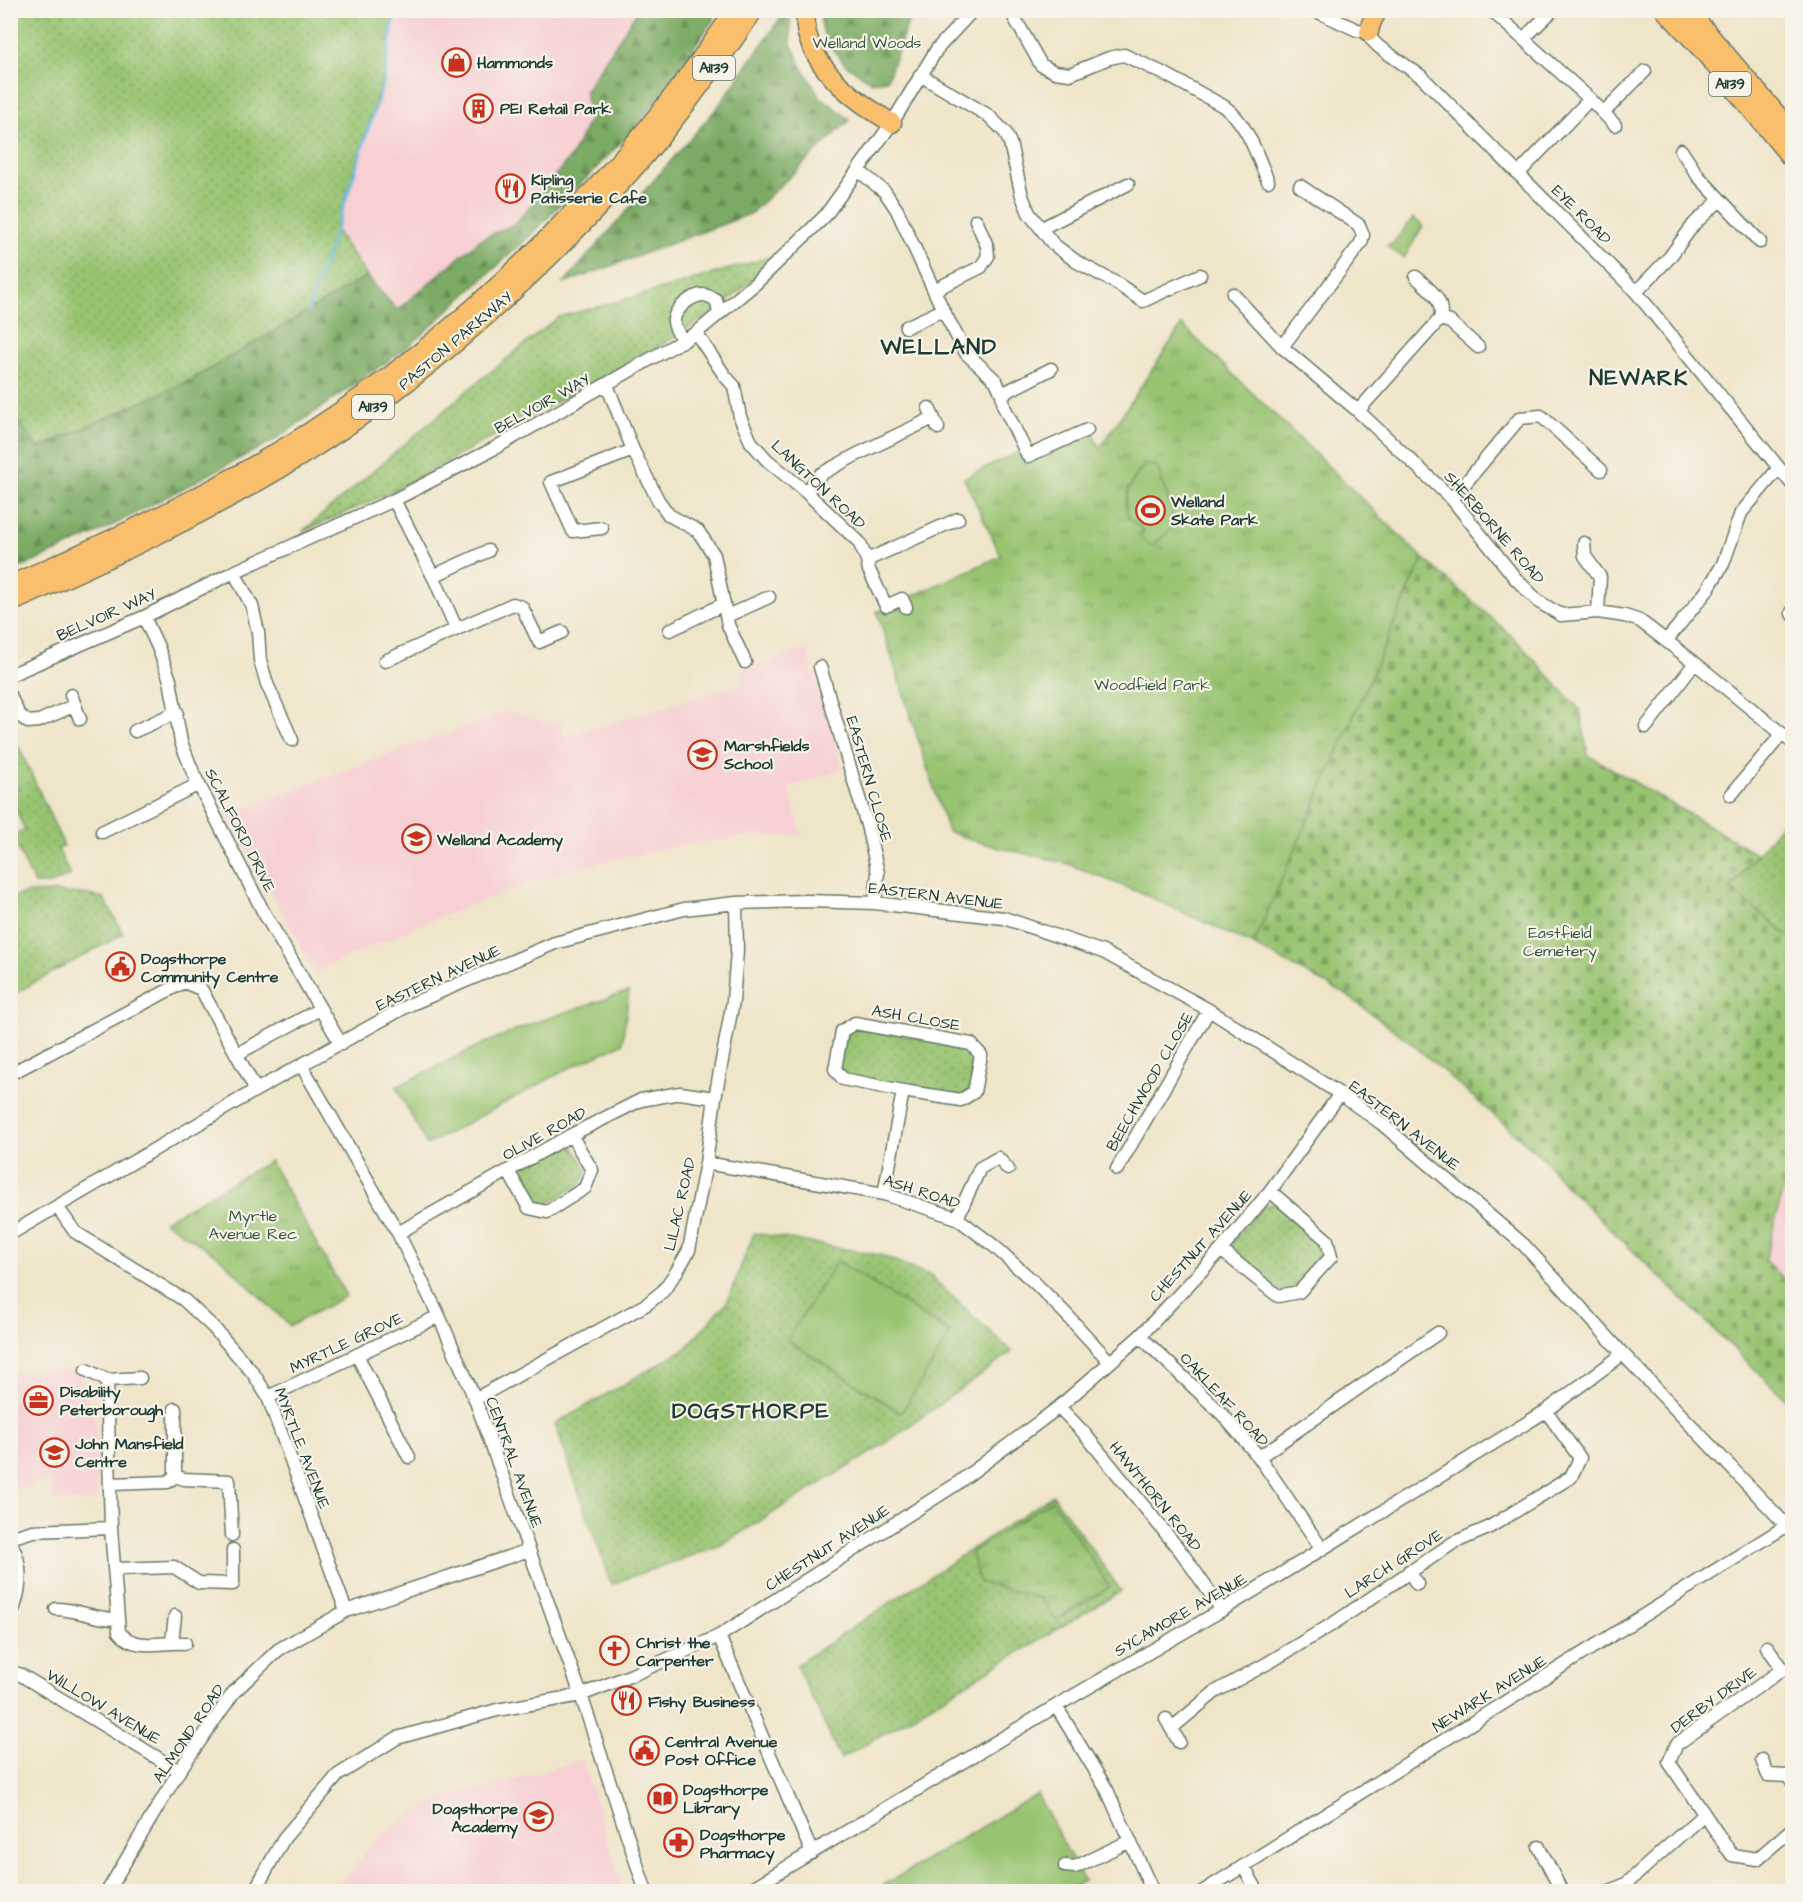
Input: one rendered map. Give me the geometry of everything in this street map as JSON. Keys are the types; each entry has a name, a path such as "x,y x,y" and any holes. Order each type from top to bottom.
{"highway":[{"name":"PASTON PARKWAY","path":"10,585 116,538 240,474 308,433 357,400 405,363 555,232 649,127 709,49 735,10"},
{"name":"PASTON PARKWAY","path":"10,603 123,552 249,486 317,446 415,375 466,334 515,289 613,192 661,136 721,58 754,10"},
{"path":"805,10 807,34 824,68 849,94 892,123"},
{"path":"1370,32 1371,23 1378,10"},
{"name":"A1139","path":"1665,10 1705,53 1792,159"},
{"name":"A1139","path":"1688,10 1792,132"}],"street":[{"path":"1010,10 1041,65 1055,72 1070,74 1108,58 1124,55 1167,75 1233,112 1244,128 1268,181"},
{"path":"1314,10 1357,30 1370,32"},
{"path":"1491,10 1615,124"},
{"path":"1523,39 1553,10"},
{"name":"BELVOIR WAY","path":"10,675 144,617 234,572 394,500 607,386 696,333 756,283 822,219 892,123 936,49 968,13"},
{"name":"EYE ROAD","path":"1370,32 1371,39 1379,47 1422,77 1636,292 1792,484"},
{"path":"1604,112 1645,71"},
{"path":"920,75 989,116 1005,132 1029,213 1053,244 1077,262 1143,301 1200,275"},
{"path":"1518,174 1590,99"},
{"path":"1681,150 1698,176 1760,242"},
{"path":"859,171 885,192 897,210 943,310 966,353 996,381 1002,394 1004,407 1028,456 1087,430"},
{"path":"1042,228 1128,184"},
{"path":"1282,347 1361,243 1363,235 1359,225 1300,186"},
{"path":"1636,292 1669,258 1694,224 1720,200"},
{"path":"934,290 981,267 988,255 987,246 976,220"},
{"path":"1358,411 1440,319 1439,301 1434,292 1416,278"},
{"name":"SHERBORNE ROAD","path":"1233,294 1282,347 1358,411 1452,499 1516,579 1539,602 1561,615 1598,612 1640,621 1792,742"},
{"path":"684,341 674,325 679,308 696,296 705,295 716,300 719,312"},
{"path":"906,327 943,310"},
{"path":"1440,319 1450,322 1478,347"},
{"name":"LANGTON ROAD","path":"696,333 724,376 734,386 740,417 751,442 766,460 806,492 859,542 886,606 902,599 906,607"},
{"path":"1002,394 1051,369"},
{"path":"607,386 633,450 658,500 665,511 698,531 714,555 728,625 745,662"},
{"path":"1452,499 1520,418 1541,416 1600,470"},
{"path":"806,492 821,474 933,418"},
{"path":"602,528 573,531 551,482 633,450"},
{"path":"1666,641 1706,592 1718,573 1741,513 1778,469"},
{"path":"394,500 433,576 456,628"},
{"path":"867,560 958,519"},
{"path":"1584,543 1585,556 1600,577 1598,612"},
{"path":"433,576 488,551"},
{"path":"234,572 252,606 258,632 260,660 267,684 292,740"},
{"path":"670,630 769,597"},
{"path":"385,661 513,604 522,607 539,642 562,632"},
{"name":"SCALFORD DRIVE","path":"144,617 170,680 181,742 199,784 264,913 341,1044"},
{"path":"1646,727 1695,663"},
{"name":"EASTERN CLOSE","path":"820,667 867,825 878,873 875,903"},
{"path":"10,696 20,715 28,722 39,721 73,700 80,719"},
{"path":"135,731 177,712"},
{"path":"1731,795 1782,734"},
{"path":"102,832 199,784"},
{"name":"EASTERN AVENUE","path":"10,1234 58,1208 256,1090 409,1005 555,943 684,909 735,903 806,901 875,903 1004,918 1103,952 1209,1010 1340,1095 1409,1145 1524,1245 1622,1353 1790,1524"},
{"name":"LILAC ROAD","path":"476,1399 647,1304 663,1291 689,1250 733,1001 737,951 735,903"},
{"path":"10,1074 184,982 201,989 256,1090"},
{"path":"237,1054 320,1009"},
{"name":"BEECHWOOD CLOSE","path":"1117,1169 1209,1010"},
{"name":"ASH CLOSE","path":"855,1023 971,1044 981,1055 974,1092 961,1100 903,1091 843,1079 835,1069 842,1031 855,1023"},
{"name":"CENTRAL AVENUE","path":"302,1066 398,1233 439,1316 476,1399 581,1695 646,1892"},
{"path":"884,1194 903,1091"},
{"name":"OLIVE ROAD","path":"398,1233 571,1135 649,1097 680,1093 715,1098"},
{"name":"CHESTNUT AVENUE","path":"254,1892 284,1838 338,1775 397,1738 497,1710 581,1695 632,1675 719,1635 955,1485 1059,1407 1140,1336 1221,1250 1270,1191 1340,1095"},
{"path":"508,1171 529,1208 547,1212 585,1188 592,1170 571,1135"},
{"path":"957,1218 980,1168 998,1158 1008,1169"},
{"name":"ASH ROAD","path":"706,1163 884,1194 957,1218 994,1246 1035,1283 1109,1361"},
{"path":"1221,1250 1278,1296 1299,1292 1330,1257 1327,1240 1270,1191"},
{"name":"MYRTLE AVENUE","path":"58,1208 75,1232 184,1300 213,1327 253,1373 268,1397 346,1611"},
{"name":"MYRTLE GROVE","path":"268,1397 439,1316"},
{"path":"1258,1457 1438,1333"},
{"name":"OAKLEAF ROAD","path":"1140,1336 1223,1415 1258,1457 1322,1549"},
{"name":"SYCAMORE AVENUE","path":"747,1891 1322,1549 1546,1411 1622,1353"},
{"path":"357,1355 408,1457"},
{"path":"86,1370 107,1380 140,1378"},
{"path":"107,1380 111,1528 116,1569 116,1618 119,1632 124,1639 135,1644 178,1642 175,1616"},
{"name":"HAWTHORN ROAD","path":"1059,1407 1084,1433 1182,1553 1222,1610"},
{"path":"111,1484 168,1482 175,1476 175,1409"},
{"name":"LARCH GROVE","path":"1179,1743 1169,1723 1215,1692 1331,1624 1453,1543 1488,1528 1571,1477 1580,1458 1546,1411"},
{"path":"175,1476 184,1479 229,1480 232,1535"},
{"name":"NEWARK AVENUE","path":"1202,1892 1790,1524"},
{"path":"10,1538 33,1531 111,1528"},
{"path":"10,1542 18,1559 20,1579 13,1610"},
{"path":"116,1569 174,1567 199,1583 233,1584 233,1550"},
{"name":"ALMOND ROAD","path":"107,1892 179,1771 234,1692 278,1650 346,1611 529,1550"},
{"path":"1409,1571 1417,1584"},
{"path":"56,1609 72,1609 95,1617 116,1618"},
{"path":"719,1635 812,1853"},
{"name":"DERBY DRIVE","path":"1767,1647 1783,1669 1677,1744 1669,1762 1732,1855 1757,1859 1792,1829"},
{"name":"WILLOW AVENUE","path":"10,1671 21,1675 179,1771"},
{"path":"1056,1706 1107,1790 1153,1892"},
{"path":"1762,1761 1768,1775 1791,1776"},
{"path":"1608,1892 1626,1884 1704,1814"},
{"path":"1065,1866 1075,1866 1130,1841"},
{"path":"1539,1847 1562,1892"},
{"path":"1243,1866 1258,1892"}],"shaded area":[{"path":"394,11 638,11 585,90 589,120 572,155 516,223 480,240 396,310 367,276 336,231 383,78"},
{"name":"Welland Academy","path":"807,649 843,769 788,787 802,835 740,837 671,847 599,863 529,883 427,922 315,972 227,814 508,711 551,724 559,721 565,737 744,683 737,672"},
{"path":"1792,1155 1792,1287 1765,1262"},
{"name":"John Mansfield Centre","path":"79,1370 96,1421 97,1501 53,1501 52,1483 33,1483 33,1487 11,1487 11,1373"},
{"path":"582,1759 624,1891 333,1891 379,1837 431,1802 537,1774"}],"green space":[{"path":"638,10 719,11 638,125 530,236 408,347 273,441 100,532 11,572 11,421 20,423 38,449 195,378 367,276 397,310 480,240 516,223 572,155 589,120 585,91"},
{"path":"786,10 790,11 791,44 803,69 820,96 850,120 750,214 563,284 718,107"},
{"path":"10,11 394,11 383,78 336,231 367,276 195,378 37,449 20,423 11,421"},
{"name":"Welland Woods","path":"819,11 912,11 887,80 872,82 846,65 825,41"},
{"path":"1413,218 1423,226 1404,258 1387,246 1393,243"},
{"path":"781,254 725,304 668,341 389,493 302,532 474,385 559,317"},
{"name":"Woodfield Park","path":"1182,325 1423,558 1253,945 1146,895 1066,863 996,847 948,832 877,612 1001,556 964,478 1019,452 1025,463 1093,433 1100,448"},
{"name":"Welland Skate Park","path":"1144,465 1157,466 1174,518 1173,528 1152,546 1140,537 1144,530 1130,519 1126,510 1126,497"},
{"name":"Eastfield Cemetery","path":"1423,558 1515,639 1580,710 1588,755 1757,854 1730,889 1792,939 1792,1155 1765,1261 1792,1287 1792,1405 1563,1183 1544,1159 1410,1042 1345,994 1253,945"},
{"path":"18,745 64,846 58,849 70,875 51,884 34,884 12,836 25,830 11,798 11,791 19,787 11,770 11,749"},
{"path":"1790,813 1792,816 1792,939 1730,889"},
{"path":"56,892 104,898 123,934 12,995 11,897 29,893"},
{"path":"629,991 622,1044 571,1067 427,1145 396,1087 478,1046 534,1023"},
{"path":"856,1027 969,1047 977,1057 971,1090 960,1096 845,1076 838,1067 846,1034"},
{"path":"567,1144 573,1146 588,1171 580,1185 545,1205 530,1201 517,1177 518,1169"},
{"name":"Myrtle Avenue Rec","path":"270,1161 346,1296 290,1326 218,1256 164,1221"},
{"path":"1275,1203 1319,1240 1322,1248 1320,1257 1294,1288 1280,1291 1234,1255 1232,1248 1234,1240 1262,1207"},
{"path":"754,1233 880,1255 929,1275 1012,1352 882,1446 721,1545 611,1584 555,1424 685,1349 727,1302"},
{"path":"837,1261 951,1333 901,1413 787,1340"},
{"path":"1053,1495 1121,1591 841,1759 796,1665"},
{"path":"1052,1500 1110,1587 1056,1620 1042,1599 979,1582 971,1552"},
{"path":"1037,1794 1084,1881 1067,1891 872,1892"}],"waterway":[{"path":"308,311 384,80 395,10"}],"place":[{"name":"Hammonds","path":"456,62"},
{"name":"PE1 Retail Park","path":"479,108"},
{"name":"Kipling Patisserie Cafe","path":"510,188"},
{"name":"Welland Skate Park","path":"1150,510"},
{"name":"Marshfields School","path":"703,754"},
{"name":"Welland Academy","path":"416,839"},
{"name":"Dogsthorpe Community Centre","path":"120,967"},
{"name":"Disability Peterborough","path":"39,1400"},
{"name":"John Mansfield Centre","path":"54,1452"},
{"name":"Christ the Carpenter","path":"615,1651"},
{"name":"Fishy Business","path":"627,1701"},
{"name":"Central Avenue Post Office","path":"644,1750"},
{"name":"Dogsthorpe Library","path":"662,1798"},
{"name":"Dogsthorpe Academy","path":"539,1817"},
{"name":"Dogsthorpe Pharmacy","path":"679,1843"}],"district":[{"name":"WELLAND","path":"939,346"},
{"name":"NEWARK","path":"1639,377"},
{"name":"DOGSTHORPE","path":"751,1410"}]}
